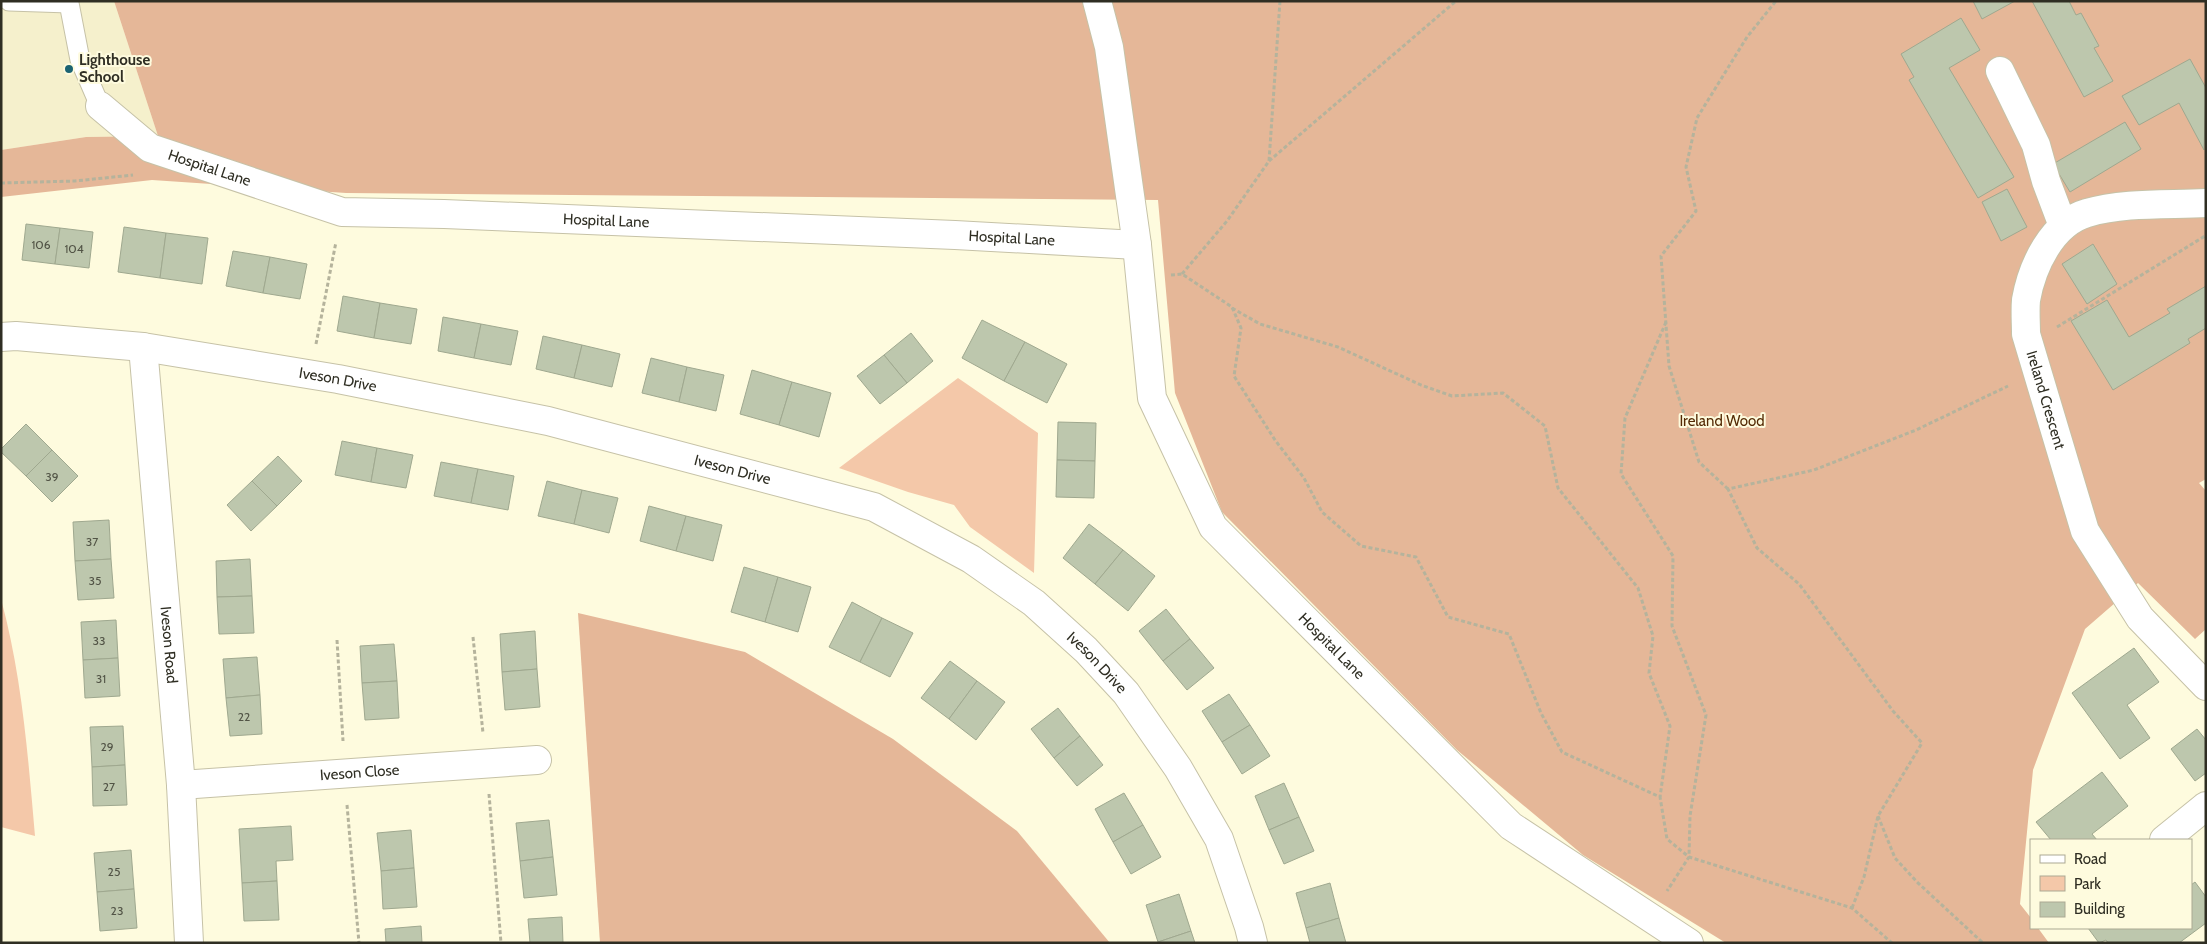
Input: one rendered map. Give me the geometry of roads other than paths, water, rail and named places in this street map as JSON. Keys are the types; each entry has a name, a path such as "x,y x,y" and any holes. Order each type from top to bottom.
{"street":[{"name":"Hospital Lane","path":"1097,1 1109,47 1137,245 1152,398 1213,527 1511,826 1689,943"},
{"path":"2000,70 2036,145 2046,181 2063,226"},
{"name":"Hospital Lane","path":"100,106 150,148 342,212 444,214 935,234 1137,245"},
{"name":"Ireland Crescent","path":"2206,202 2108,208 2085,213 2063,226 2047,246 2033,273 2026,301 2026,334 2085,531 2140,618 2206,686"},
{"name":"Iveson Drive","path":"1,337 16,336 144,347 309,374 548,421 874,507 971,559 1034,604 1086,650 1126,693 1178,768 1219,840 1253,943"},
{"name":"Iveson Road","path":"144,347 181,785 189,943"},
{"name":"Iveson Close","path":"181,785 537,760"},
{"path":"2165,839 2206,806"}],"lane":[{"path":"9,1 69,3 80,60 100,106"}],"place":[{"name":"Lighthouse School","path":"69,69"}],"park label":[{"name":"Ireland Wood","path":"1722,421"}]}
